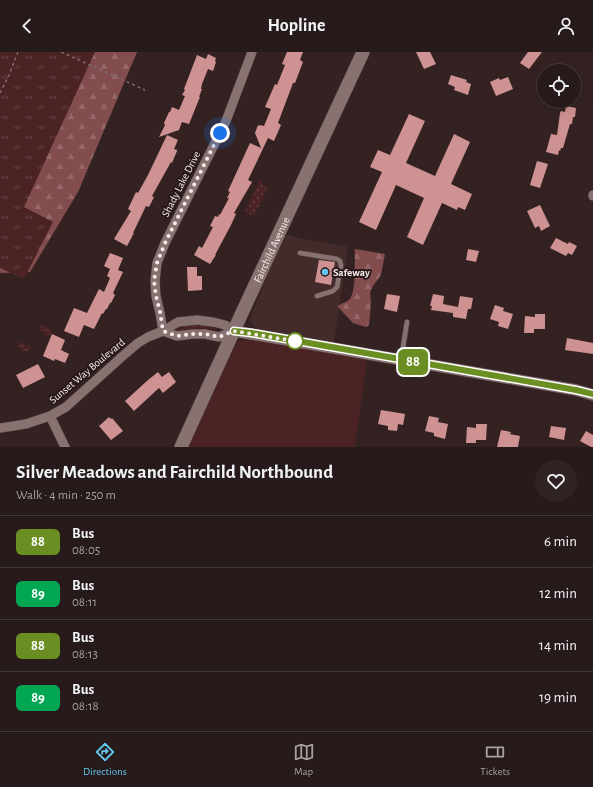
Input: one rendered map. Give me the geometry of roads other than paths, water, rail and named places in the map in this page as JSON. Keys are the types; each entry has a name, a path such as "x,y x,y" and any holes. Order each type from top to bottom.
{"main road":[{"name":"Fairchild Avenue","path":"181,447 363,52"}],"street":[{"name":"Shady Lake Drive","path":"163,331 154,281 157,263 165,243 226,122 252,52"},
{"name":"Sunset Way Boulevard","path":"0,428 26,424 50,416 66,407 138,343 178,322 198,320 213,322 225,324 234,331"},
{"path":"163,331 177,336 205,334 219,337 234,331 593,394"},
{"path":"50,416 65,447"}],"lane":[{"path":"300,253 337,258 340,261 341,266 337,287 333,291 316,296"},
{"path":"401,360 407,322"}],"place":[{"name":"Safeway","path":"325,272"}]}
